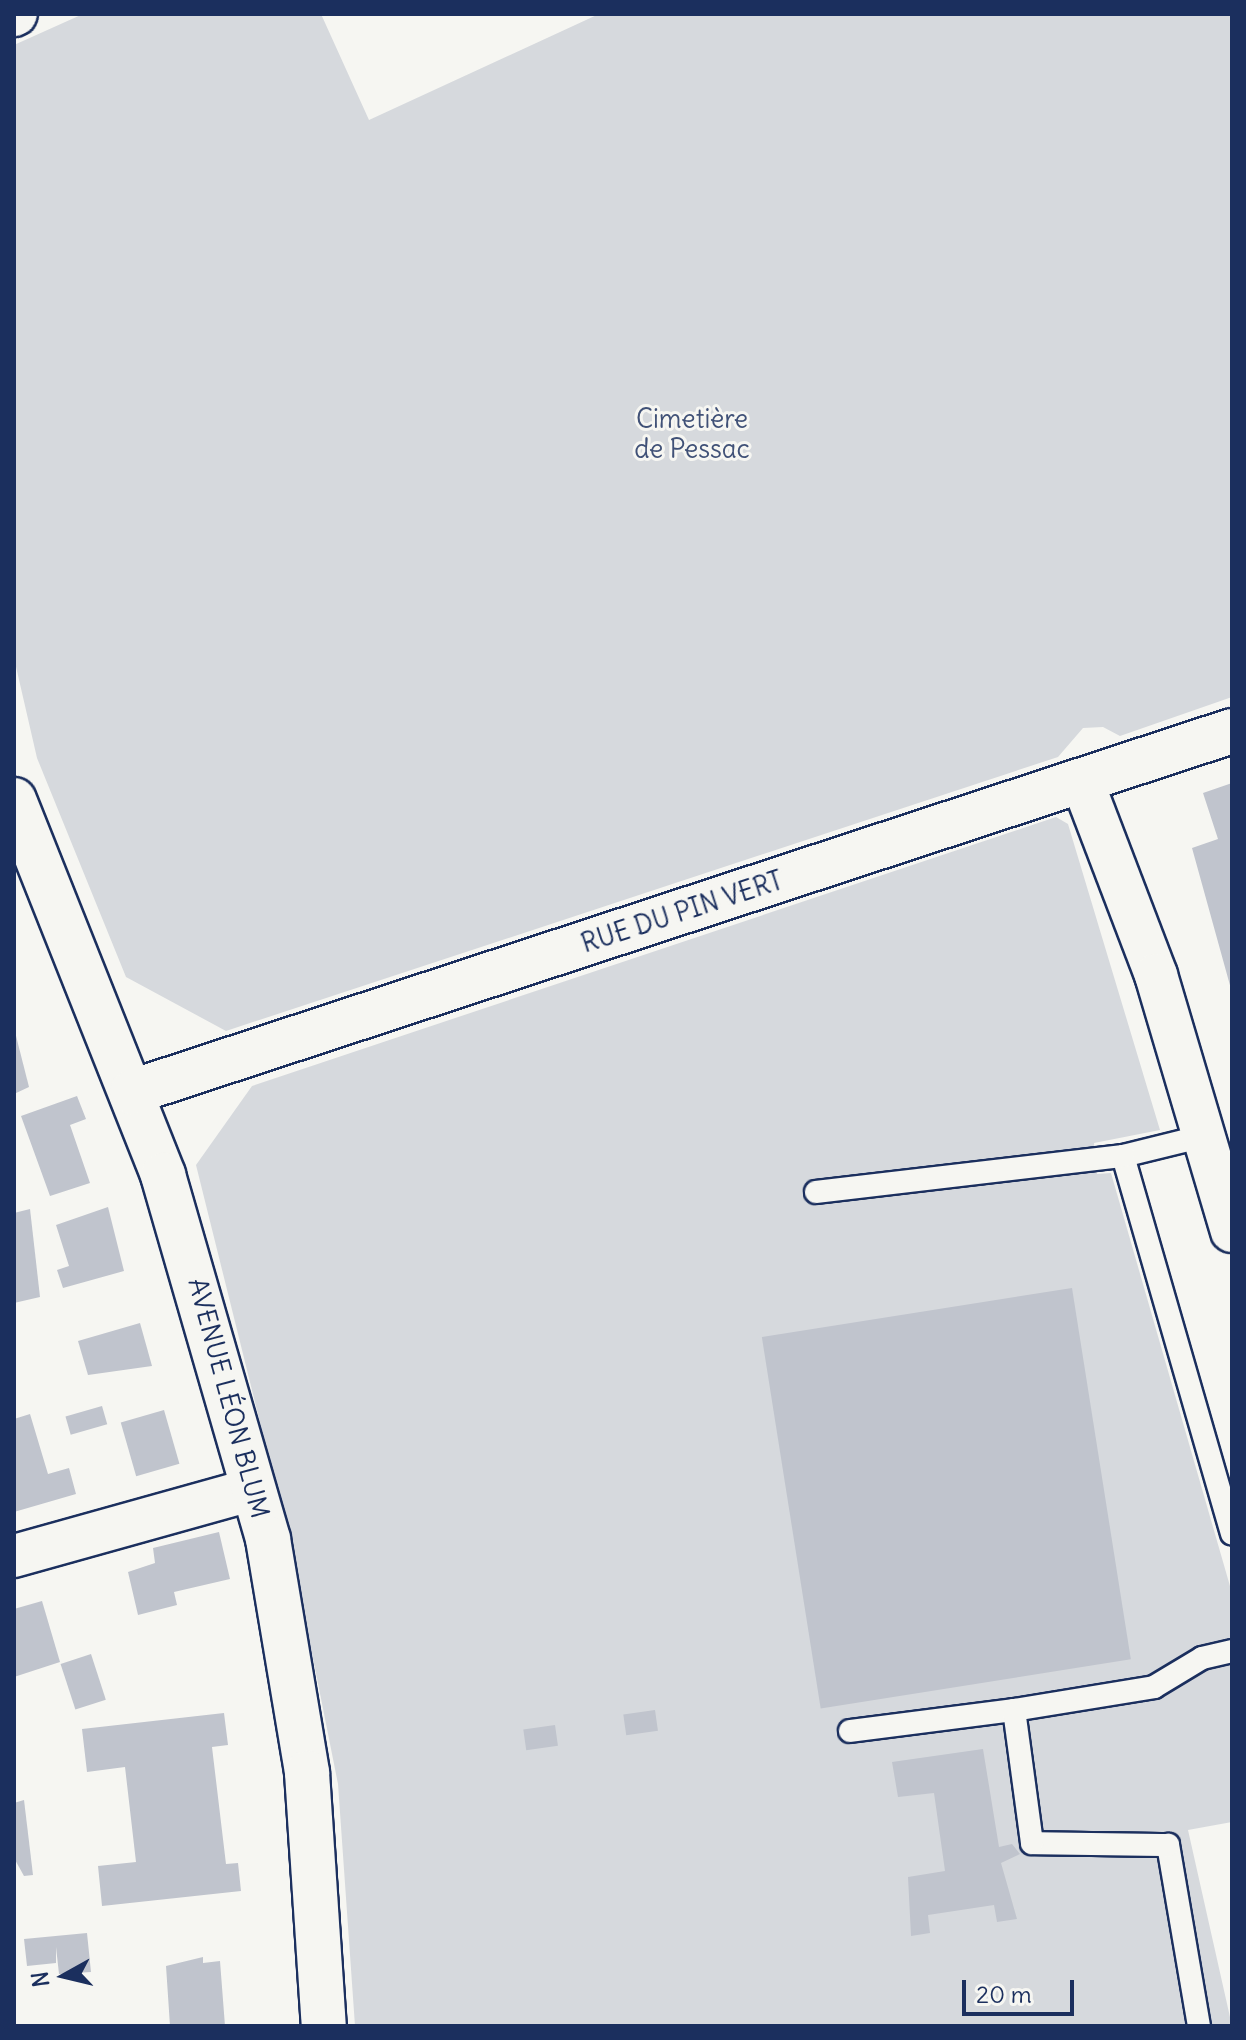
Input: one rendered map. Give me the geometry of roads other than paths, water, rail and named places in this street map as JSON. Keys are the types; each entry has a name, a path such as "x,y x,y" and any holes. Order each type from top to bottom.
{"street":[{"name":"RUE DU PIN VERT","path":"132,1092 1232,731"},
{"path":"1082,781 1156,975 1232,1231"},
{"name":"AVENUE LÉON BLUM","path":"14,800 132,1092 196,1275 254,1489 297,1695 324,2026"},
{"path":"14,1556 254,1489"}],"lane":[{"path":"816,1192 1123,1156 1204,1136"},
{"path":"1123,1156 1232,1534"},
{"path":"850,1731 1014,1710 1154,1687 1202,1658 1232,1651"},
{"path":"1014,1710 1032,1843 1168,1845 1199,2026"}],"park label":[{"name":"Cimetière de Pessac","path":"692,434"}]}
